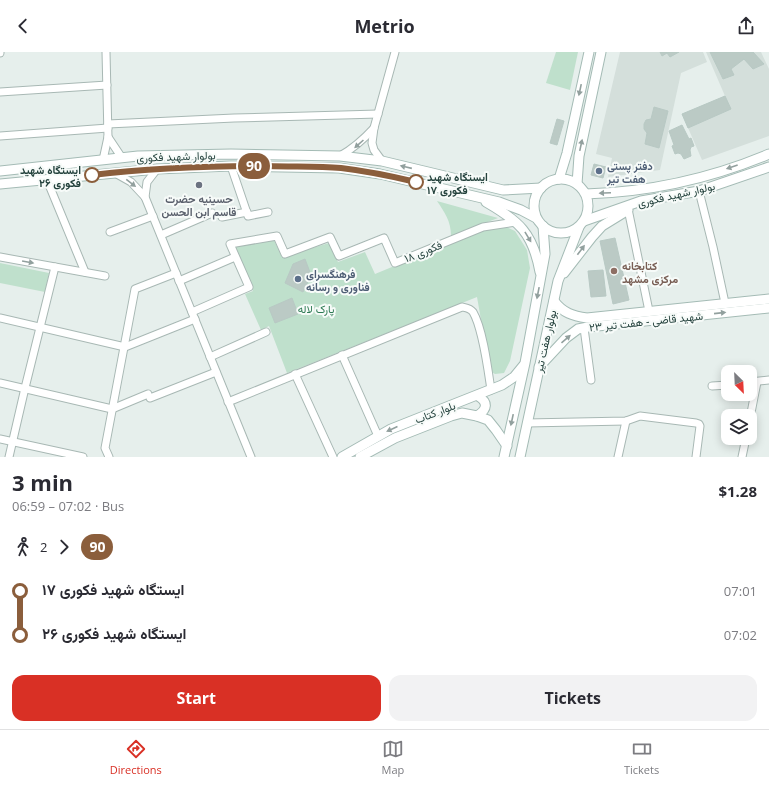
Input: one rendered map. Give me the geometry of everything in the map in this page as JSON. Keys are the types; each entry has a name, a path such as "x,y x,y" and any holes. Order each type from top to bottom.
{"main road":[{"path":"560,179 589,52"},
{"path":"577,184 579,156 601,52"},
{"path":"586,65 597,68"},
{"name":"بولوار شهید فکوری","path":"0,171 122,158 231,154 340,156 382,161 503,190 540,188"},
{"name":"بولوار شهید فکوری","path":"586,194 614,193 696,178 769,154"},
{"name":"بولوار شهید فکوری","path":"0,184 157,169 231,166 339,168 380,174 476,196 521,210 536,218"},
{"name":"بولوار شهید فکوری","path":"581,224 641,201 699,190 769,167"},
{"path":"560,179 572,181 577,184 586,194 588,208 581,224 565,233 550,231 536,218 534,202 536,194 540,188 552,180 560,179"},
{"path":"499,202 506,198 506,193 503,190"},
{"path":"476,196 516,222 525,232 532,244 537,258 541,278"},
{"path":"558,282 602,226 641,201"},
{"name":"بولوار هفت تیر","path":"520,457 558,282 581,224"},
{"name":"بولوار هفت تیر","path":"504,457 525,363 541,278 545,254 543,226"},
{"name":"شهید قاضی - هفت تیر ۲۳","path":"554,301 559,308 565,312 587,318 769,298"},
{"name":"شهید قاضی - هفت تیر ۲۳","path":"539,367 556,347 581,328 769,308"},
{"path":"577,316 574,323 581,328"},
{"name":"بلوار کتاب","path":"342,457 378,436 502,385 514,377 525,363"},
{"path":"477,416 483,412 486,406 483,399 478,396"},
{"name":"بلوار کتاب","path":"360,457 395,438 462,413 488,420 506,446"}],"street":[{"path":"103,160 108,137 106,52"},
{"path":"382,161 374,150 372,143 374,128 395,52"},
{"path":"0,92 107,86"},
{"path":"0,136 108,126 234,118 378,114"},
{"path":"340,156 357,146 374,128"},
{"path":"108,137 122,158"},
{"path":"231,166 248,214"},
{"path":"145,197 148,182 157,169"},
{"path":"113,173 131,182 145,197 251,457"},
{"path":"47,180 85,272"},
{"path":"699,190 725,303"},
{"path":"628,209 649,311"},
{"path":"222,217 268,212"},
{"path":"161,235 212,213"},
{"path":"110,232 153,216"},
{"name":"فکوری ١٨","path":"236,257 230,244 277,236 285,254 330,237 339,256 384,238 395,263 483,227 516,222"},
{"path":"0,257 105,276"},
{"path":"0,318 125,347 193,316 249,287 236,257 179,281"},
{"path":"9,457 55,267"},
{"path":"109,457 105,448 135,289 176,273"},
{"path":"228,402 462,307 468,308 473,312 478,326 485,352 491,390"},
{"path":"581,328 591,380"},
{"path":"210,357 266,332"},
{"path":"342,355 378,436"},
{"path":"0,383 112,409 216,372"},
{"path":"295,374 333,457"},
{"path":"757,382 769,380"},
{"path":"712,386 721,385"},
{"path":"527,423 626,421 640,416 696,423 700,426 696,457"},
{"path":"618,457 626,421"},
{"path":"0,439 84,457"},
{"path":"742,457 745,445"}],"shaded area":[{"path":"620,52 703,52 707,62 681,73 660,170 608,177 612,158 596,154"},
{"path":"706,52 761,52 769,69 769,136 702,160 682,114 725,96"}],"green space":[{"path":"556,52 578,52 570,90 546,83"},
{"path":"437,201 498,218 451,236 449,221"},
{"name":"پارک لاله","path":"502,225 515,231 527,250 530,268 510,361 504,373 495,374 490,371 477,297 287,373 269,326 261,330 245,294 253,291 234,247 273,238 282,257 329,243 338,262 365,252 375,274 484,229"},
{"path":"0,263 49,273 45,292 0,283"}],"building":[{"path":"660,52 679,52 670,57 667,53 662,56"},
{"path":"710,52 753,52 764,64 753,69 744,59 731,69 734,75 723,79"},
{"path":"725,96 731,109 688,128 682,114"},
{"path":"654,107 668,111 659,148 645,144 647,133 644,129 644,124 646,120 651,119"},
{"path":"557,119 564,121 557,145 550,143"},
{"path":"682,125 689,139 691,138 694,146 691,147 690,150 691,156 684,159 681,154 675,154 672,146 674,145 669,131"},
{"name":"دفتر پستی هفت تیر","path":"594,164 606,167 603,178 591,175"},
{"name":"کتابخانه مرکزی مشهد","path":"615,238 629,300 613,304 600,241"},
{"name":"فرهنگسرای فناوری و رسانه","path":"305,259 311,275 303,292 285,283 293,264"},
{"path":"603,270 606,296 591,297 588,271"},
{"path":"292,298 298,314 275,323 269,308"}],"bus line":[{"name":"90","path":"92,175 157,169 231,166 339,168 380,174 416,182"}],"place":[{"name":"دفتر پستی هفت تیر","path":"599,171"},
{"name":"ایستگاه شهید فکوری ۲۶","path":"92,175"},
{"name":"ایستگاه شهید فکوری ۱۷","path":"416,182"},
{"name":"حسینیه حضرت قاسم ابن الحسن","path":"199,185"},
{"name":"کتابخانه مرکزی مشهد","path":"614,271"},
{"name":"فرهنگسرای فناوری و رسانه","path":"298,279"}]}
